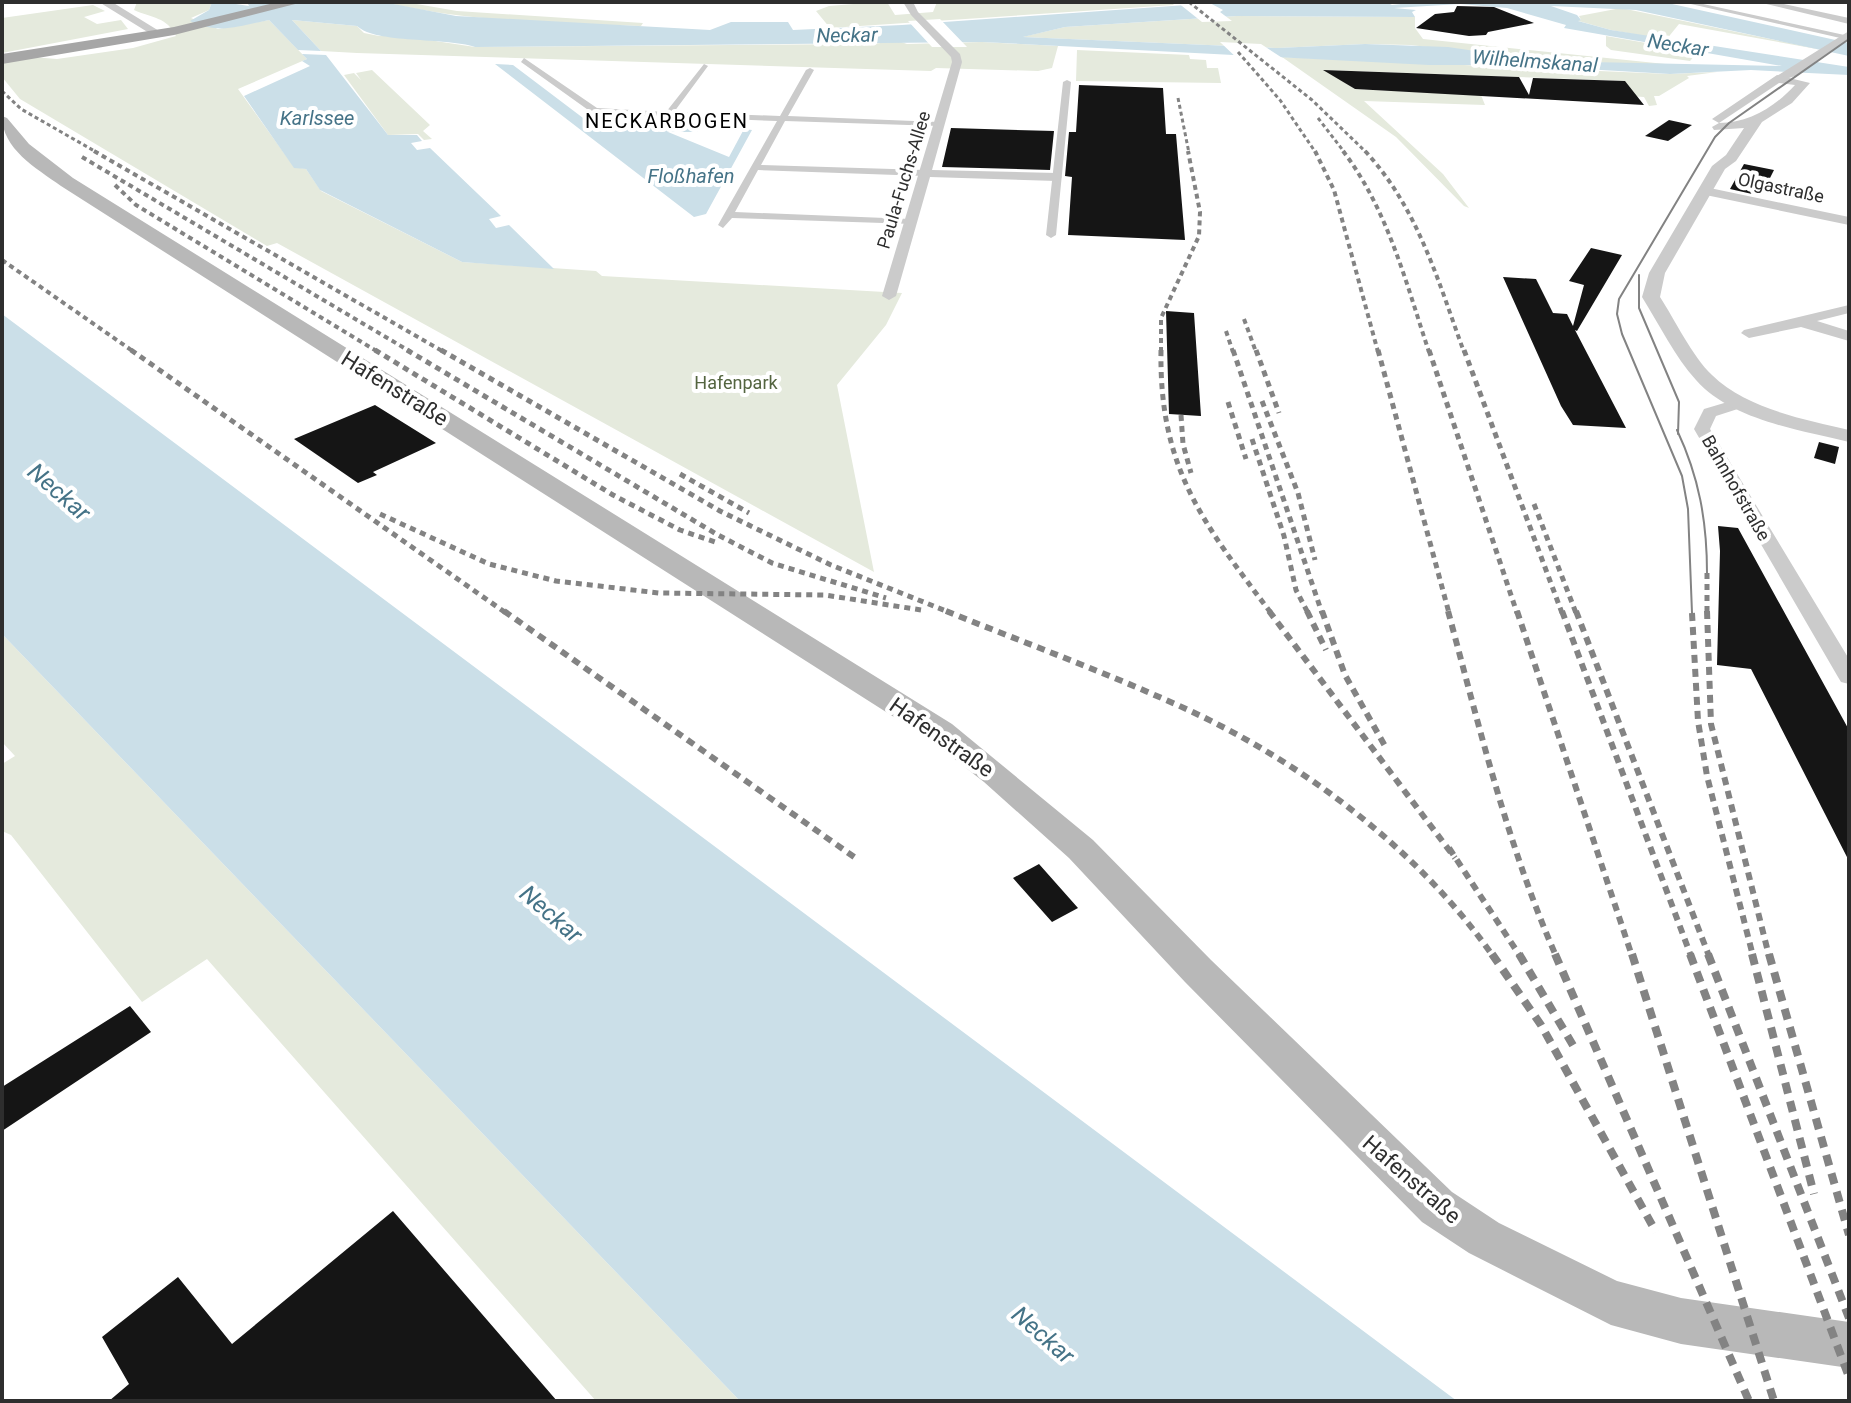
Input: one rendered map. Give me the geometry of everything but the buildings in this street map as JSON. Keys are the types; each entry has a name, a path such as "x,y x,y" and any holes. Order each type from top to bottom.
{"main road":[{"path":"2,59 166,32 296,2"},
{"name":"Hafenstraße","path":"2,121 10,135 33,158 67,182 952,741 1058,826 1364,1138 1437,1207 1557,1277 1611,1302 1650,1315 1849,1345"}],"street":[{"path":"104,2 166,32"},
{"path":"908,2 920,9"},
{"path":"1685,2 1847,39"},
{"path":"1763,2 1849,21"},
{"path":"1750,17 1779,6"},
{"name":"Paula-Fuchs-Allee","path":"894,296 959,74 960,56 920,9"},
{"path":"1719,123 1784,76 1847,39"},
{"path":"1847,39 1806,81 1756,121 1731,158 1719,166 1650,292 1703,377 1741,403 1778,417 1849,436"},
{"path":"524,60 594,110 943,124"},
{"path":"669,114 704,66"},
{"path":"723,225 810,70"},
{"path":"1784,76 1806,81"},
{"path":"1051,235 1067,82"},
{"path":"1719,123 1736,127 1756,121"},
{"path":"1719,123 1727,137 1718,156 1719,166"},
{"path":"1736,127 1740,142"},
{"path":"756,167 1056,177"},
{"name":"Olgastraße","path":"1705,191 1849,221"},
{"path":"729,215 916,223"},
{"path":"1810,323 1809,319 1814,316 1849,309"},
{"path":"1749,333 1799,322 1849,336"},
{"name":"Bahnhofstraße","path":"1741,403 1711,411 1703,419 1702,429 1849,677"}],"green space":[{"name":"Hafenpark","path":"137,2 212,2 209,10 191,18 218,29 269,20 307,59 238,89 294,167 306,169 321,191 462,262 596,271 602,276 902,293 886,325 837,385 874,572 277,243 267,246 20,99 2,77 2,63 32,57 57,59 133,48 176,36 164,22 134,10"},
{"path":"383,2 405,2 457,11 643,23 641,26 511,20 447,14"},
{"path":"887,2 895,15 933,12 937,2 1171,2 1174,5 830,28 816,11 829,6"},
{"path":"93,5 105,11 84,17 97,24 121,20 128,29 2,53 2,18"},
{"path":"1621,8 1828,51 1679,24 1666,40 1575,20 1581,20 1579,16"},
{"path":"1237,16 1415,17 1415,28 1423,39 1675,65 1543,61 1411,45 1277,48 1022,37 1065,27"},
{"path":"292,20 357,26 364,33 379,36 402,36 475,47 872,44 898,41 907,44 982,42 1058,46 1052,68 1038,71 936,68 931,71 357,53 321,51"},
{"path":"1606,36 1698,52 1690,61 1611,50 1606,46"},
{"path":"1077,50 1189,55 1190,59 1206,60 1207,68 1218,68 1221,83 1076,81"},
{"path":"1282,57 1669,74 1717,72 1687,76 1689,78 1654,96 1657,105 1649,106 1644,97 1614,95 1625,81 1325,70 1355,89 1481,95 1485,105 1364,101 1443,174 1469,208 1396,137"},
{"path":"372,70 430,125 423,131 432,139 424,140 418,134 388,135 344,75 354,73 361,80 356,73"},
{"path":"2,634 740,1401 596,1401 207,959 142,1002 11,835 2,831 2,764 15,756 2,742"}],"water":[{"path":"212,2 239,2 236,4 249,6 247,2 383,2 456,16 710,30 731,22 788,22 793,30 1229,2 1386,2 1392,5 1419,2 1663,2 1849,43 1849,56 1636,10 1551,6 1577,15 1581,20 1578,21 1611,30 1849,67 1849,75 1751,70 1670,74 1514,65 1429,65 982,42 475,47 395,38 366,32 357,26 292,20 321,51 298,50 269,20 220,28 190,21 209,10","holes":["1460,4 1507,8 1566,25 1564,28 1782,66 1543,61 1448,47 1365,44 1277,48 1023,37 1065,27 1237,16 1415,17 1412,12 1416,10 1394,8"]},
{"name":"Karlssee","path":"302,54 326,55 388,135 417,135 422,141 411,143 417,150 430,148 501,216 489,219 496,228 509,225 554,269 462,262 320,190 306,169 294,168 244,96 310,66 302,61 307,59"},
{"name":"Floßhafen","path":"495,64 513,65 591,124 700,128 697,132 668,132 729,157 744,129 752,130 706,214 694,217"},
{"name":"Neckar","path":"2,314 1457,1401 740,1401 2,634"}],"pier":[{"path":"1177,2 1208,2 1223,10 1220,12 1232,21 1202,22"},
{"path":"940,19 967,47 932,47 908,21"},
{"path":"1220,42 1261,44 1287,61 1239,60"}],"tram line":[{"path":"1692,613 1688,509 1682,476 1622,334 1617,314 1619,299 1715,137 1729,123 1849,39"},
{"path":"1639,275 1639,308 1679,402 1678,433"},
{"path":"1678,433 1700,500 1707,573"}],"railway":[{"path":"1189,2 1312,100 1365,151"},
{"path":"1238,52 1280,100 1316,153"},
{"path":"2,91 21,109 98,153"},
{"path":"1178,98 1189,153"},
{"path":"1318,118 1345,153"},
{"path":"94,151 444,352"},
{"path":"1161,350 1161,318 1199,236 1200,212 1188,151"},
{"path":"1343,151 1384,222 1429,352"},
{"path":"1365,151 1399,196 1413,221 1464,352"},
{"path":"1316,153 1334,190 1378,352"},
{"path":"82,157 411,352"},
{"path":"115,185 136,205 378,352"},
{"path":"2,260 134,352"},
{"path":"1244,319 1256,352"},
{"path":"1226,331 1233,352"},
{"path":"131,350 506,613"},
{"path":"375,350 613,495 680,530 715,542"},
{"path":"407,350 718,535 772,563 886,598"},
{"path":"441,350 720,511 831,565 946,611"},
{"path":"1161,350 1162,391 1177,461 1206,521 1271,613"},
{"path":"1233,350 1322,613"},
{"path":"1256,350 1279,413"},
{"path":"1378,350 1449,613"},
{"path":"1429,350 1517,613"},
{"path":"1464,350 1562,613"},
{"path":"1262,401 1298,493 1315,560"},
{"path":"1228,402 1246,459"},
{"path":"1181,415 1183,444 1191,473"},
{"path":"1252,439 1284,536 1296,590 1308,612"},
{"path":"680,474 749,513"},
{"path":"1534,504 1576,613"},
{"path":"380,514 489,564 556,581 659,593 825,595 921,610"},
{"path":"1707,573 1707,611"},
{"path":"504,611 857,859"},
{"path":"946,611 1166,700 1213,722 1304,775 1347,806 1426,876 1493,956"},
{"path":"946,611 951,613"},
{"path":"1269,611 1455,858"},
{"path":"1322,611 1345,675 1385,746"},
{"path":"1448,611 1509,829 1556,956"},
{"path":"1517,611 1632,956"},
{"path":"1562,611 1691,956"},
{"path":"1576,611 1709,956"},
{"path":"1707,611 1711,724 1769,956"},
{"path":"1308,612 1326,650"},
{"path":"1692,613 1698,721 1707,776 1753,956"},
{"path":"1449,848 1520,956"},
{"path":"1492,954 1541,1025 1656,1232"},
{"path":"1519,954 1574,1047"},
{"path":"1555,954 1749,1401"},
{"path":"1632,954 1774,1401"},
{"path":"1690,954 1849,1377"},
{"path":"1708,954 1849,1318"},
{"path":"1752,954 1814,1194"},
{"path":"1769,954 1849,1235"}],"district":[{"name":"NECKARBOGEN","path":"667,121"}],"water label":[{"name":"Wilhelmskanal","path":"1535,61"}]}
